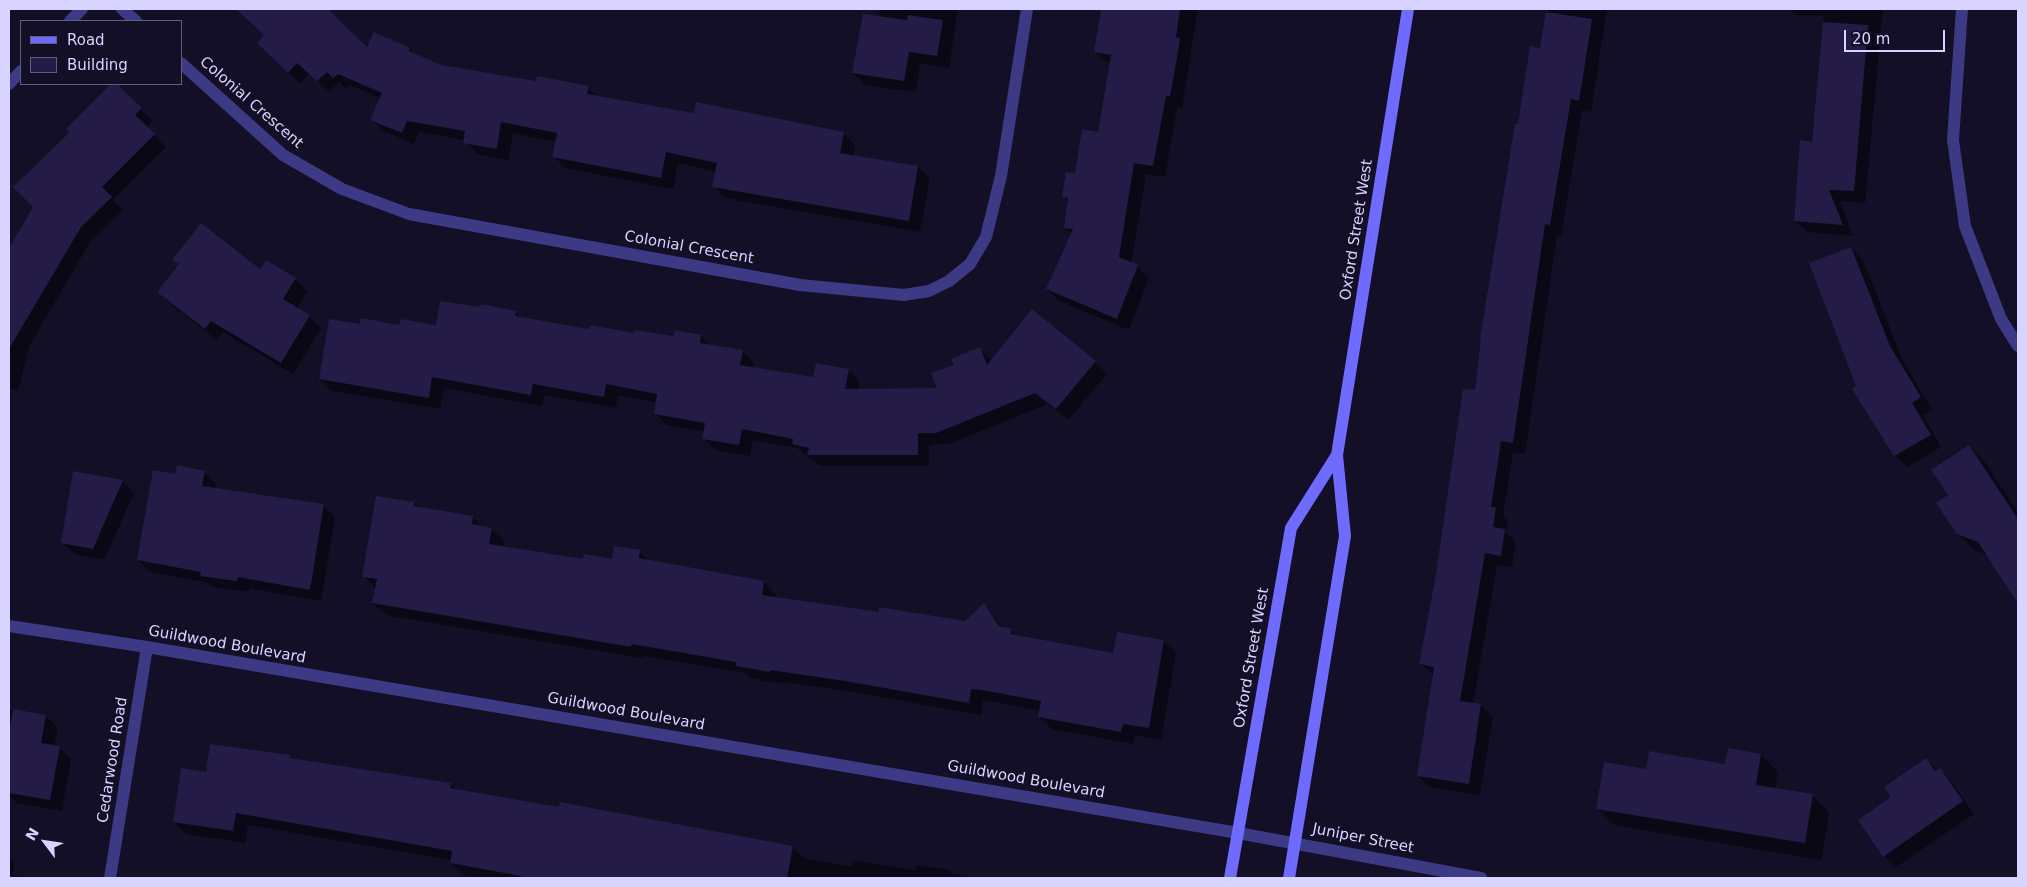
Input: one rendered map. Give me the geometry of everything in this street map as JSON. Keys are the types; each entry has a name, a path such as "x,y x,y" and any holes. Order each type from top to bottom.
{"main road":[{"name":"Oxford Street West","path":"1289,878 1345,536 1337,456 1408,9"},
{"name":"Oxford Street West","path":"1230,878 1291,528 1337,456"}],"street":[{"path":"71,20 82,9"},
{"path":"122,9 135,20"},
{"name":"Colonial Crescent","path":"182,64 283,156 342,189 409,214 800,285 904,295 929,291 949,281 970,264 986,237 1001,176 1027,9"},
{"path":"1962,9 1953,140 1966,226 2001,319 2018,346"},
{"path":"9,84 20,73"},
{"name":"Guildwood Boulevard","path":"9,626 147,647 1238,833"},
{"name":"Cedarwood Road","path":"110,878 147,647"},
{"name":"Juniper Street","path":"1238,833 1481,878"}],"building":[{"path":"236,9 328,9 367,47 374,32 410,48 409,51 441,65 536,81 537,76 589,86 587,94 694,113 696,102 844,132 840,153 918,166 909,221 712,187 717,163 666,152 661,178 552,157 557,133 501,122 497,149 463,143 465,131 407,121 402,133 370,120 382,93 338,74 333,78 327,72 317,81 297,63 288,73 257,43 264,35"},
{"path":"1101,9 1180,9 1176,37 1180,38 1177,58 1170,96 1166,96 1153,166 1134,163 1119,257 1138,265 1117,319 1046,289 1073,229 1064,228 1068,198 1062,197 1066,172 1075,173 1082,129 1098,132 1111,55 1094,52"},
{"path":"1546,12 1592,19 1579,101 1571,99 1550,225 1545,224 1513,443 1501,441 1491,507 1496,507 1493,527 1505,529 1501,556 1485,553 1460,701 1481,704 1469,784 1417,776 1434,667 1419,664 1435,580 1463,389 1475,390 1480,339 1515,124 1518,124 1530,46 1540,48"},
{"path":"863,14 907,20 908,15 943,20 937,56 909,52 904,81 852,73"},
{"path":"1823,22 1868,25 1854,191 1829,190 1843,225 1794,221 1800,140 1812,142"},
{"path":"110,85 118,85 142,108 135,115 155,134 102,187 112,197 81,227 9,349 9,248 33,207 13,187 69,133 66,129"},
{"path":"201,223 260,269 266,260 296,278 283,299 310,315 281,363 211,321 205,329 157,292 179,264 172,260"},
{"path":"1851,247 1890,346 1921,397 1912,403 1931,435 1894,456 1852,389 1856,386 1809,263"},
{"path":"440,301 480,307 481,304 516,311 515,316 588,329 591,325 635,333 635,330 673,336 675,330 701,335 700,343 743,350 740,365 813,377 816,363 849,369 845,389 937,388 931,373 954,365 951,359 980,347 987,365 1032,309 1096,361 1056,409 1035,393 936,433 918,433 918,455 807,455 809,448 792,444 793,439 742,429 739,445 702,439 705,423 654,414 657,394 606,384 604,397 533,384 531,395 432,377 429,398 319,379 329,319 360,324 361,318 399,325 401,319 436,325"},
{"path":"1969,445 2018,519 2018,604 1978,542 1957,534 1936,503 1948,495 1931,470"},
{"path":"177,465 205,471 202,486 324,504 310,590 238,577 237,581 200,576 201,572 137,560 153,470 175,474"},
{"path":"73,471 123,480 93,549 61,543"},
{"path":"376,496 414,502 414,506 473,516 472,524 492,528 489,544 583,559 584,554 612,559 614,546 640,550 639,558 764,581 762,595 879,612 879,607 965,621 984,603 999,626 1012,629 1011,634 1113,653 1117,632 1164,640 1149,728 1123,724 1121,732 1038,717 1041,701 982,690 971,689 969,703 839,680 770,670 770,672 736,666 736,662 632,644 631,647 372,603 377,579 362,577"},
{"path":"13,709 46,715 41,743 60,746 50,800 9,793 9,733"},
{"path":"210,744 291,755 290,758 451,783 450,788 559,807 560,802 793,846 787,878 521,878 521,876 450,863 452,851 236,813 233,831 173,822 181,768 206,772"},
{"path":"1728,748 1761,754 1756,785 1813,794 1805,843 1596,809 1604,762 1646,769 1649,751 1725,764"},
{"path":"1926,758 1935,771 1940,768 1963,801 1883,857 1858,820 1891,797 1884,787"}]}
